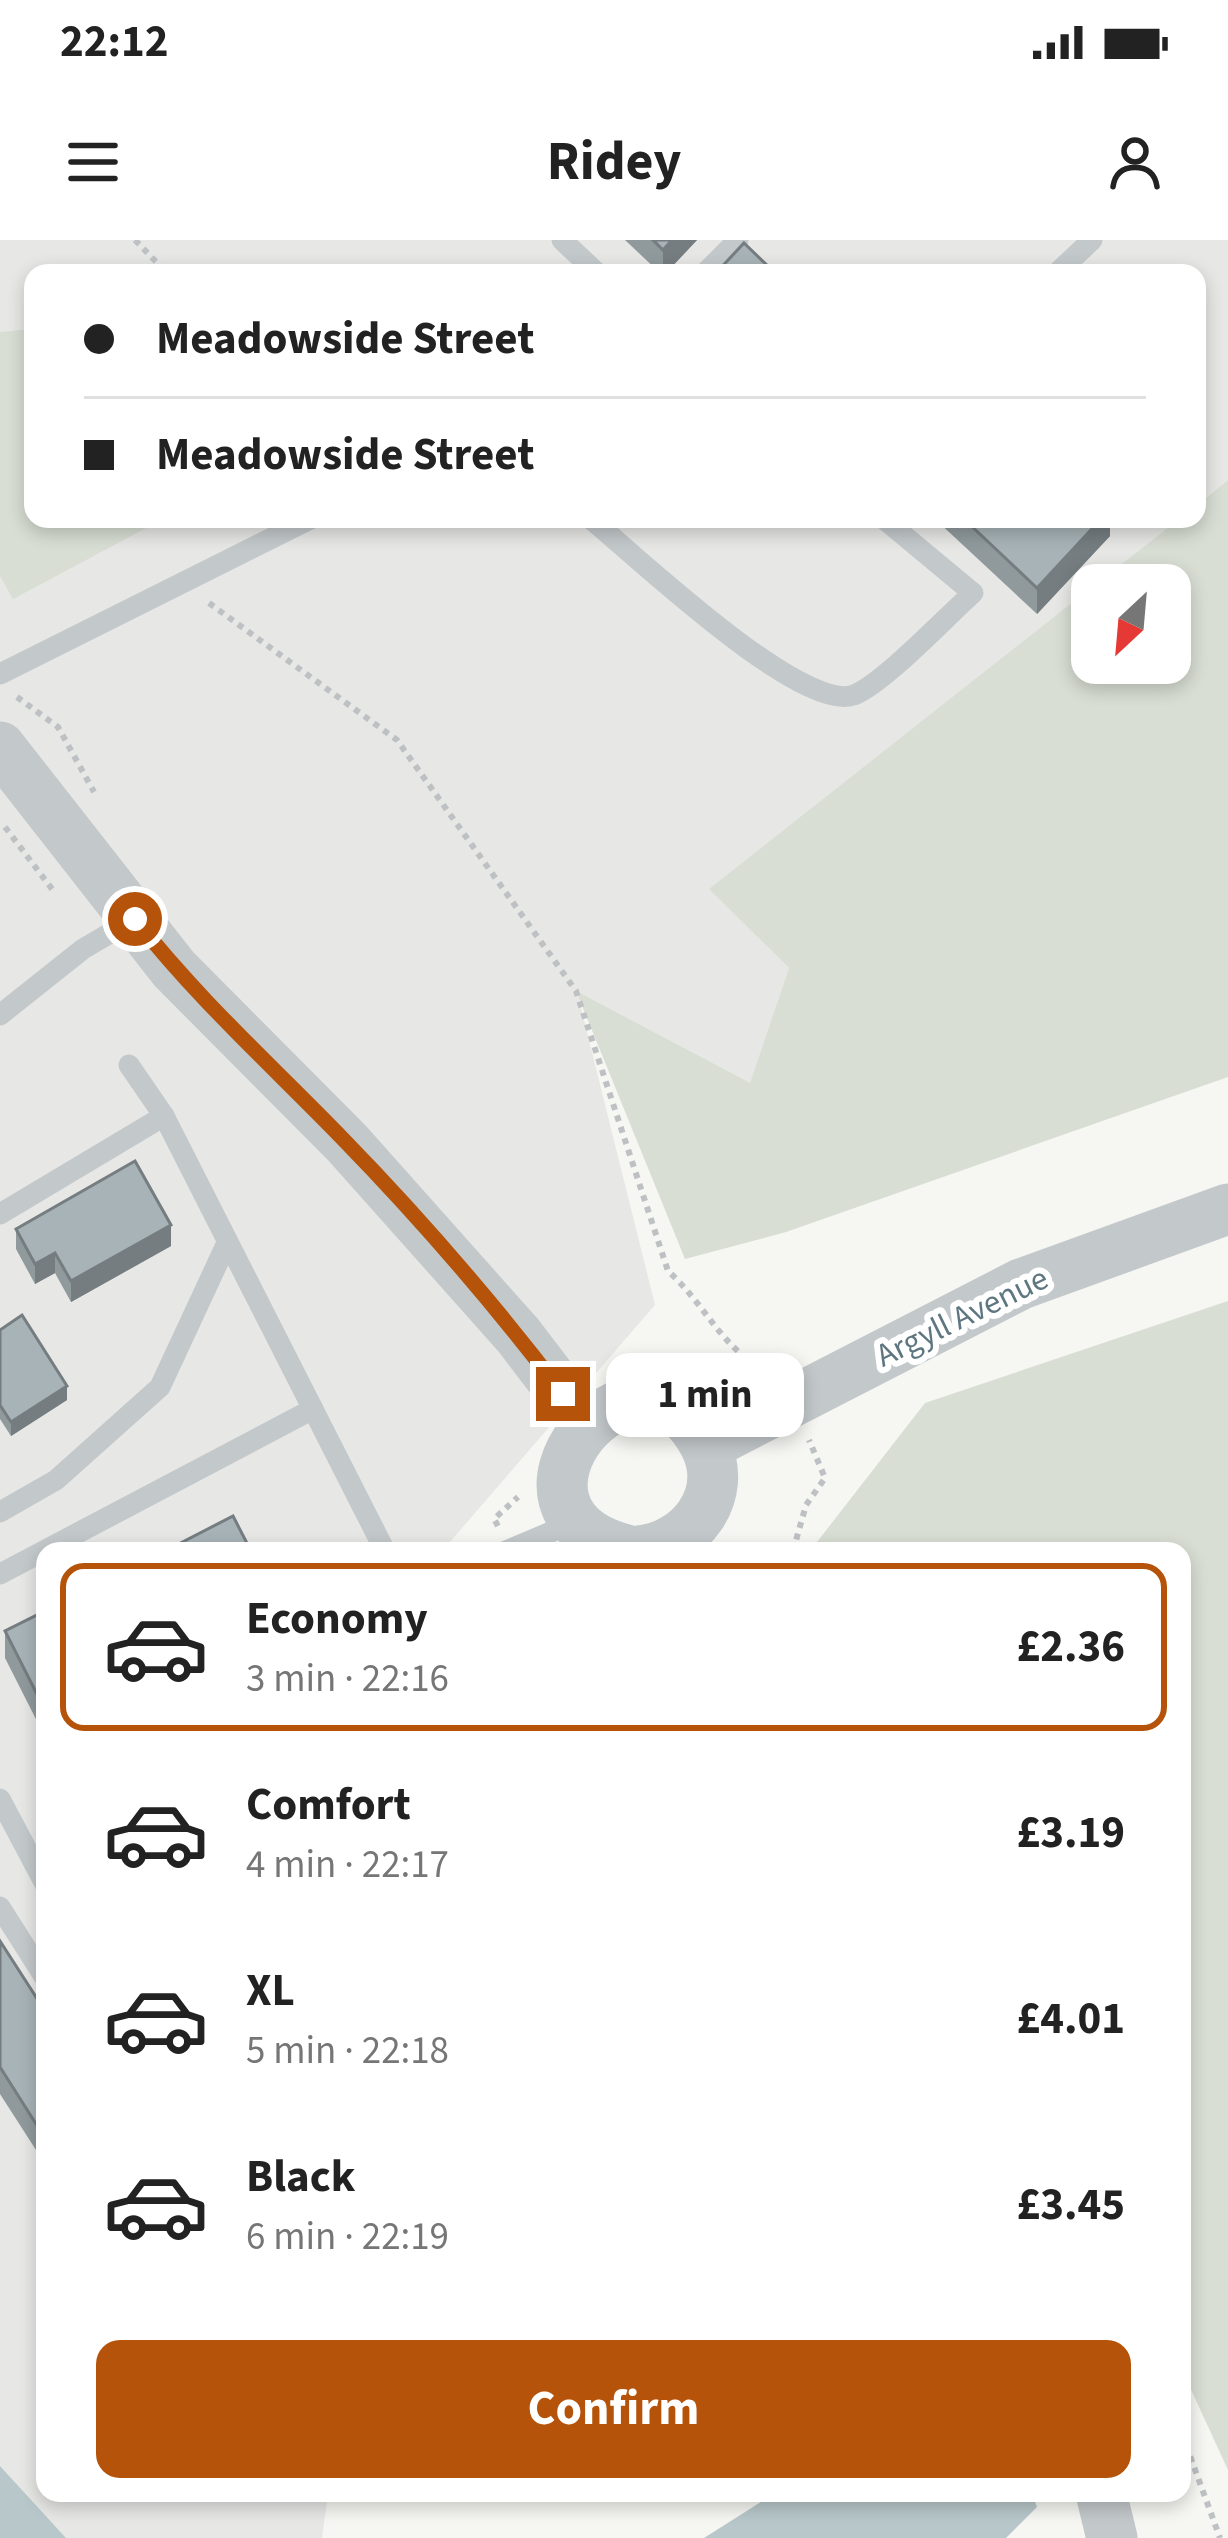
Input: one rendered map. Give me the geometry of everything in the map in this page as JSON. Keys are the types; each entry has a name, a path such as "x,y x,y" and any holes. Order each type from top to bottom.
{"street":[{"path":"0,747 116,931 175,969 362,1160 518,1335 586,1424"},
{"name":"Argyll Avenue","path":"706,1446 1021,1284 1228,1209"},
{"path":"609,1542 592,1536 577,1520 563,1481 573,1440 586,1424 628,1403 652,1404 693,1426 706,1446 712,1485 699,1536 668,1542"},
{"path":"1103,2502 1112,2538"}],"lane":[{"path":"562,240 587,264"},
{"path":"714,264 738,240"},
{"path":"1067,264 1092,240"},
{"path":"0,674 293,528"},
{"path":"602,528 768,666 828,696 852,696 875,680 973,593 895,528"},
{"path":"0,1016 116,931"},
{"path":"130,1065 164,1116 380,1542"},
{"path":"0,1214 164,1116"},
{"path":"0,1511 56,1480 160,1387 226,1245"},
{"path":"61,1542 314,1409"},
{"path":"528,1542 577,1520"},
{"path":"0,1574 36,1555"},
{"path":"0,1799 36,1867"},
{"path":"0,1906 36,1964"}],"path":[{"path":"135,240 158,264"},
{"path":"184,584 398,740 576,991 668,1271 694,1294 733,1353 777,1377 825,1478 806,1505 796,1542"},
{"path":"0,819 14,844 116,931"},
{"path":"506,1542 494,1519 516,1502 523,1486"},
{"path":"1191,2459 1220,2538"}],"shaded area":[{"path":"0,240 1228,240 1228,480 1206,498 1206,264 24,264 24,528 1168,528 1122,564 1071,564 1071,604 710,889 789,968 750,1084 577,992 655,1305 450,1542 36,1542 36,2502 327,2502 322,2538 66,2538 0,2466"},
{"path":"24,330 24,528 146,528 13,599 0,576 0,332"},
{"path":"1228,480 1228,1077 786,1232 685,1259 576,991 750,1083 789,968 709,889 1071,604 1071,684 1191,684 1191,564 1122,564 1168,528 1206,528 1206,498"},
{"path":"1228,1301 1228,2470 1191,2390 1191,1542 817,1542 925,1403"},
{"path":"0,2466 66,2538 0,2538"},
{"path":"761,2502 1035,2502 1037,2507 1006,2538 704,2538"}],"building":[{"path":"653,240 672,240 663,250"},
{"path":"744,243 766,264 724,264"},
{"path":"974,528 1093,528 1037,588"},
{"path":"135,1161 171,1225 71,1281 55,1253 35,1264 16,1229"},
{"path":"22,1315 67,1386 11,1422 0,1405 0,1330"},
{"path":"233,1516 246,1542 182,1542"},
{"path":"36,1616 36,1692 5,1631"},
{"path":"0,1941 36,1997 36,2124 0,2067"}],"route":[{"path":"135,919 175,969 347,1143 518,1335 563,1394"}]}
